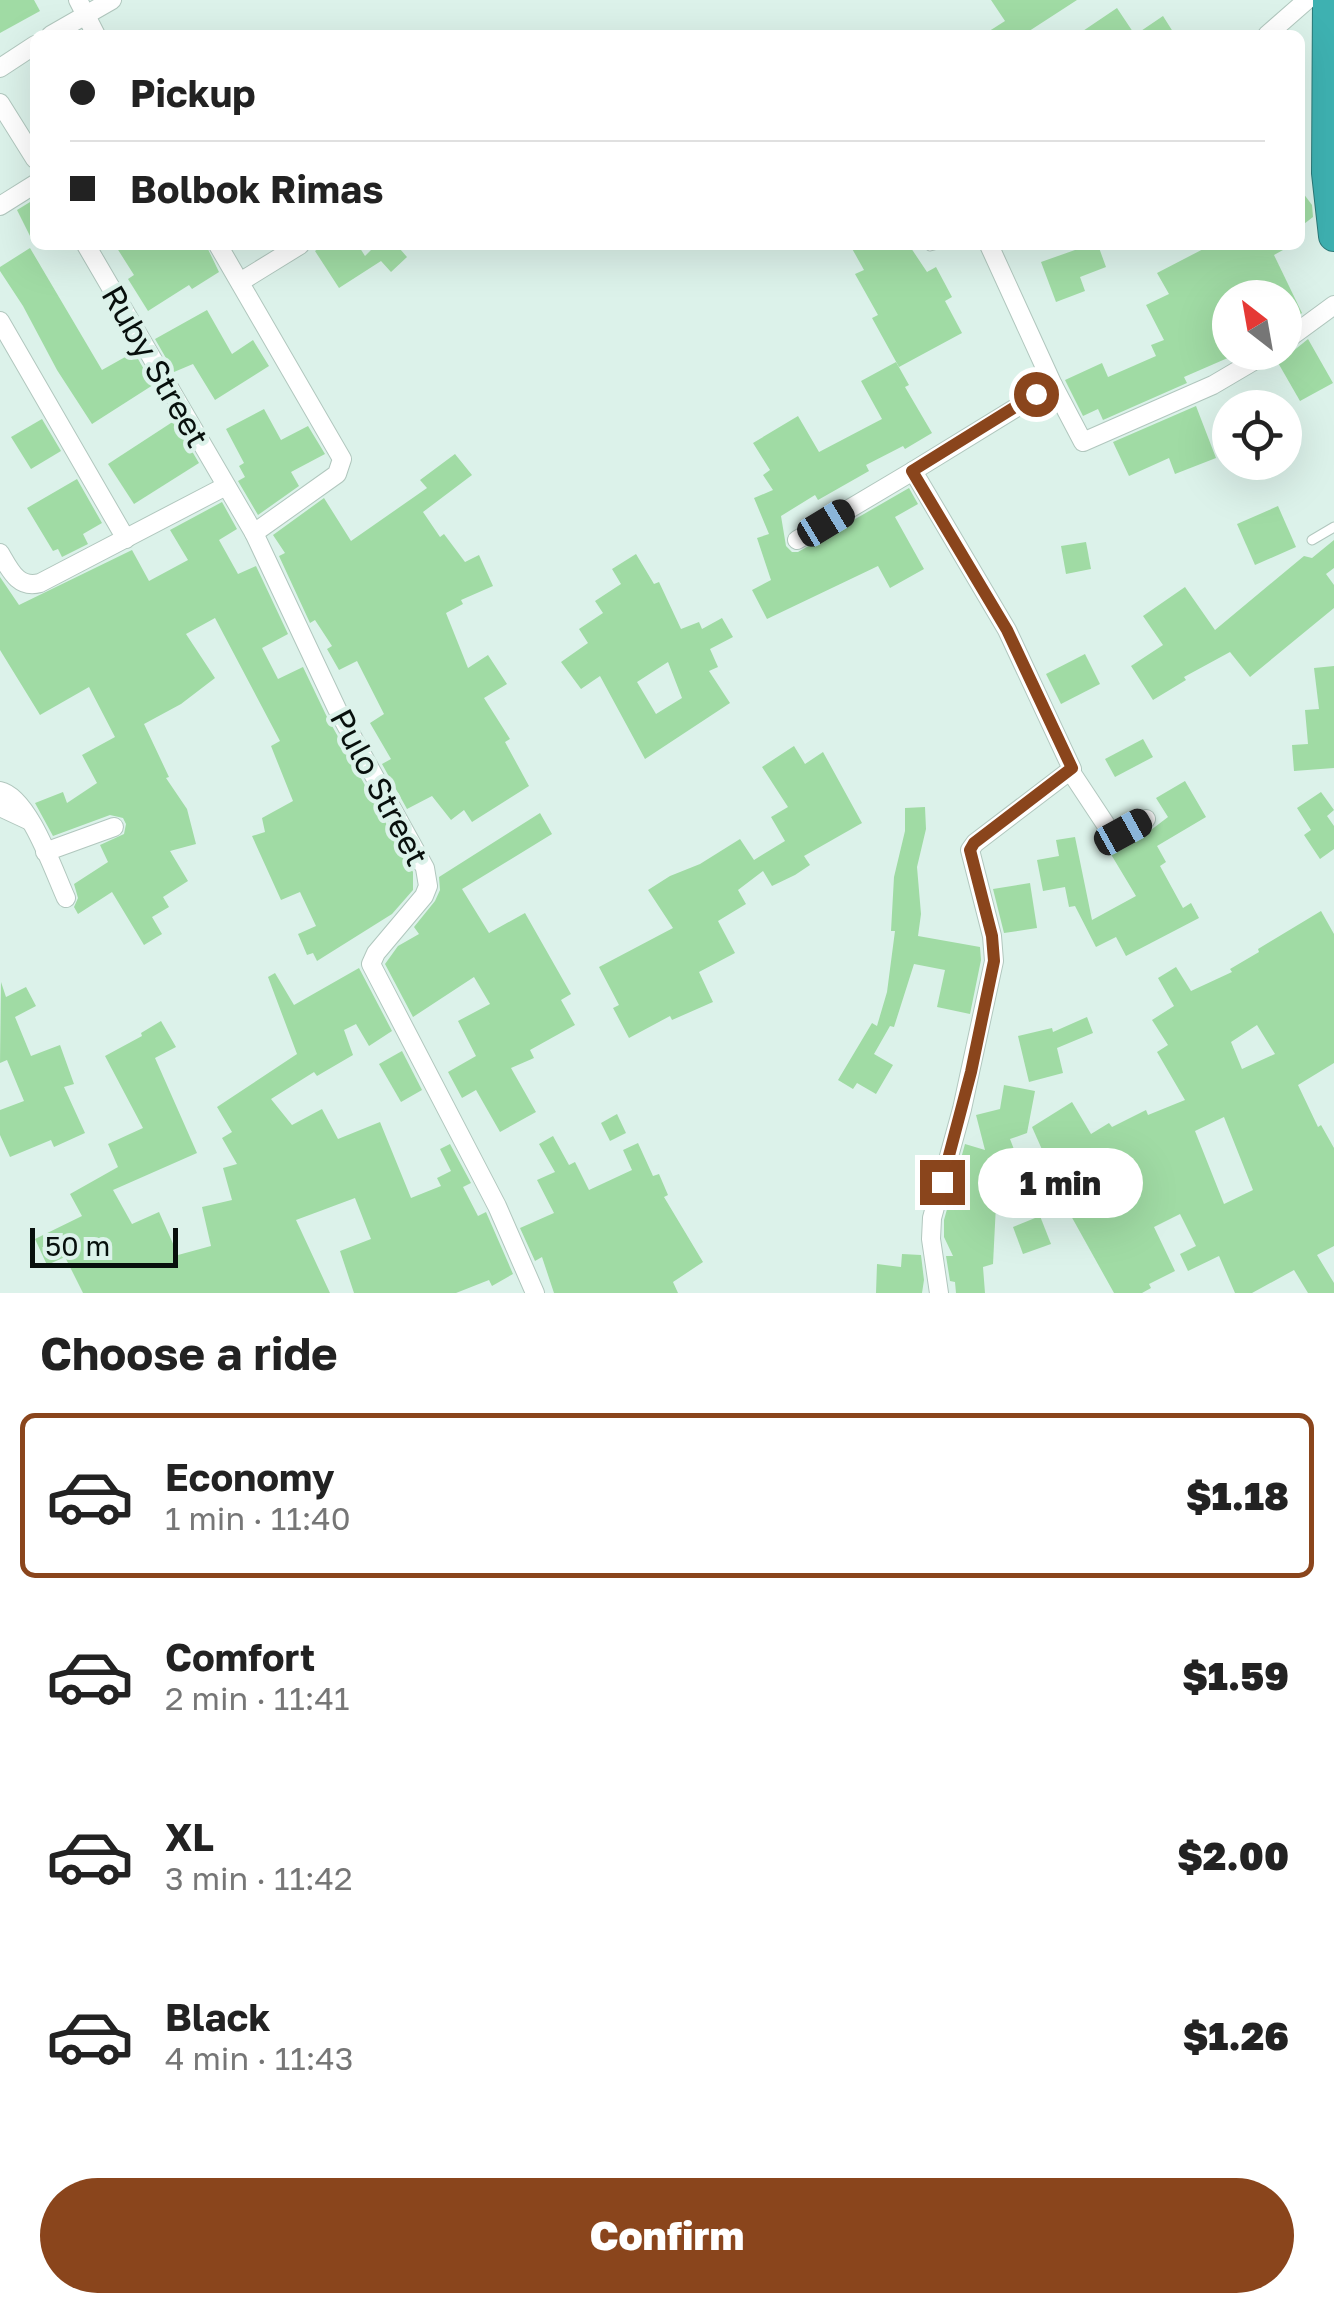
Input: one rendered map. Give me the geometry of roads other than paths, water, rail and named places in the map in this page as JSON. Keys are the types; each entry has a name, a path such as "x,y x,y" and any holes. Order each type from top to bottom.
{"highway":[{"path":"1328,0 1327,173 1334,236"}],"street":[{"path":"56,30 81,7 112,0"},
{"path":"1273,30 1307,0"},
{"path":"81,7 93,30"},
{"path":"0,68 30,48"},
{"path":"0,103 30,151"},
{"path":"0,206 30,187"},
{"name":"Ruby Street","path":"89,250 226,486"},
{"path":"221,250 342,459 337,474 254,533"},
{"path":"240,282 292,250"},
{"path":"991,250 1083,442 1239,370"},
{"path":"1302,329 1334,305"},
{"path":"0,321 126,539"},
{"path":"797,540 1053,385"},
{"path":"912,471 1007,630 1071,764 1070,772 1112,834 1146,819"},
{"path":"0,553 16,578 25,584 40,584 226,486"},
{"name":"Pulo Street","path":"226,486 254,533 337,708 425,868 428,886 424,896 376,952 371,964 373,972 498,1206 535,1293"},
{"path":"939,1293 932,1218 962,1109 994,961 992,936 970,850 974,843 1070,772"},
{"path":"0,791 16,798 66,898"},
{"path":"0,807 30,821"},
{"path":"44,852 114,827"}],"lane":[{"path":"1312,540 1334,528"}]}
